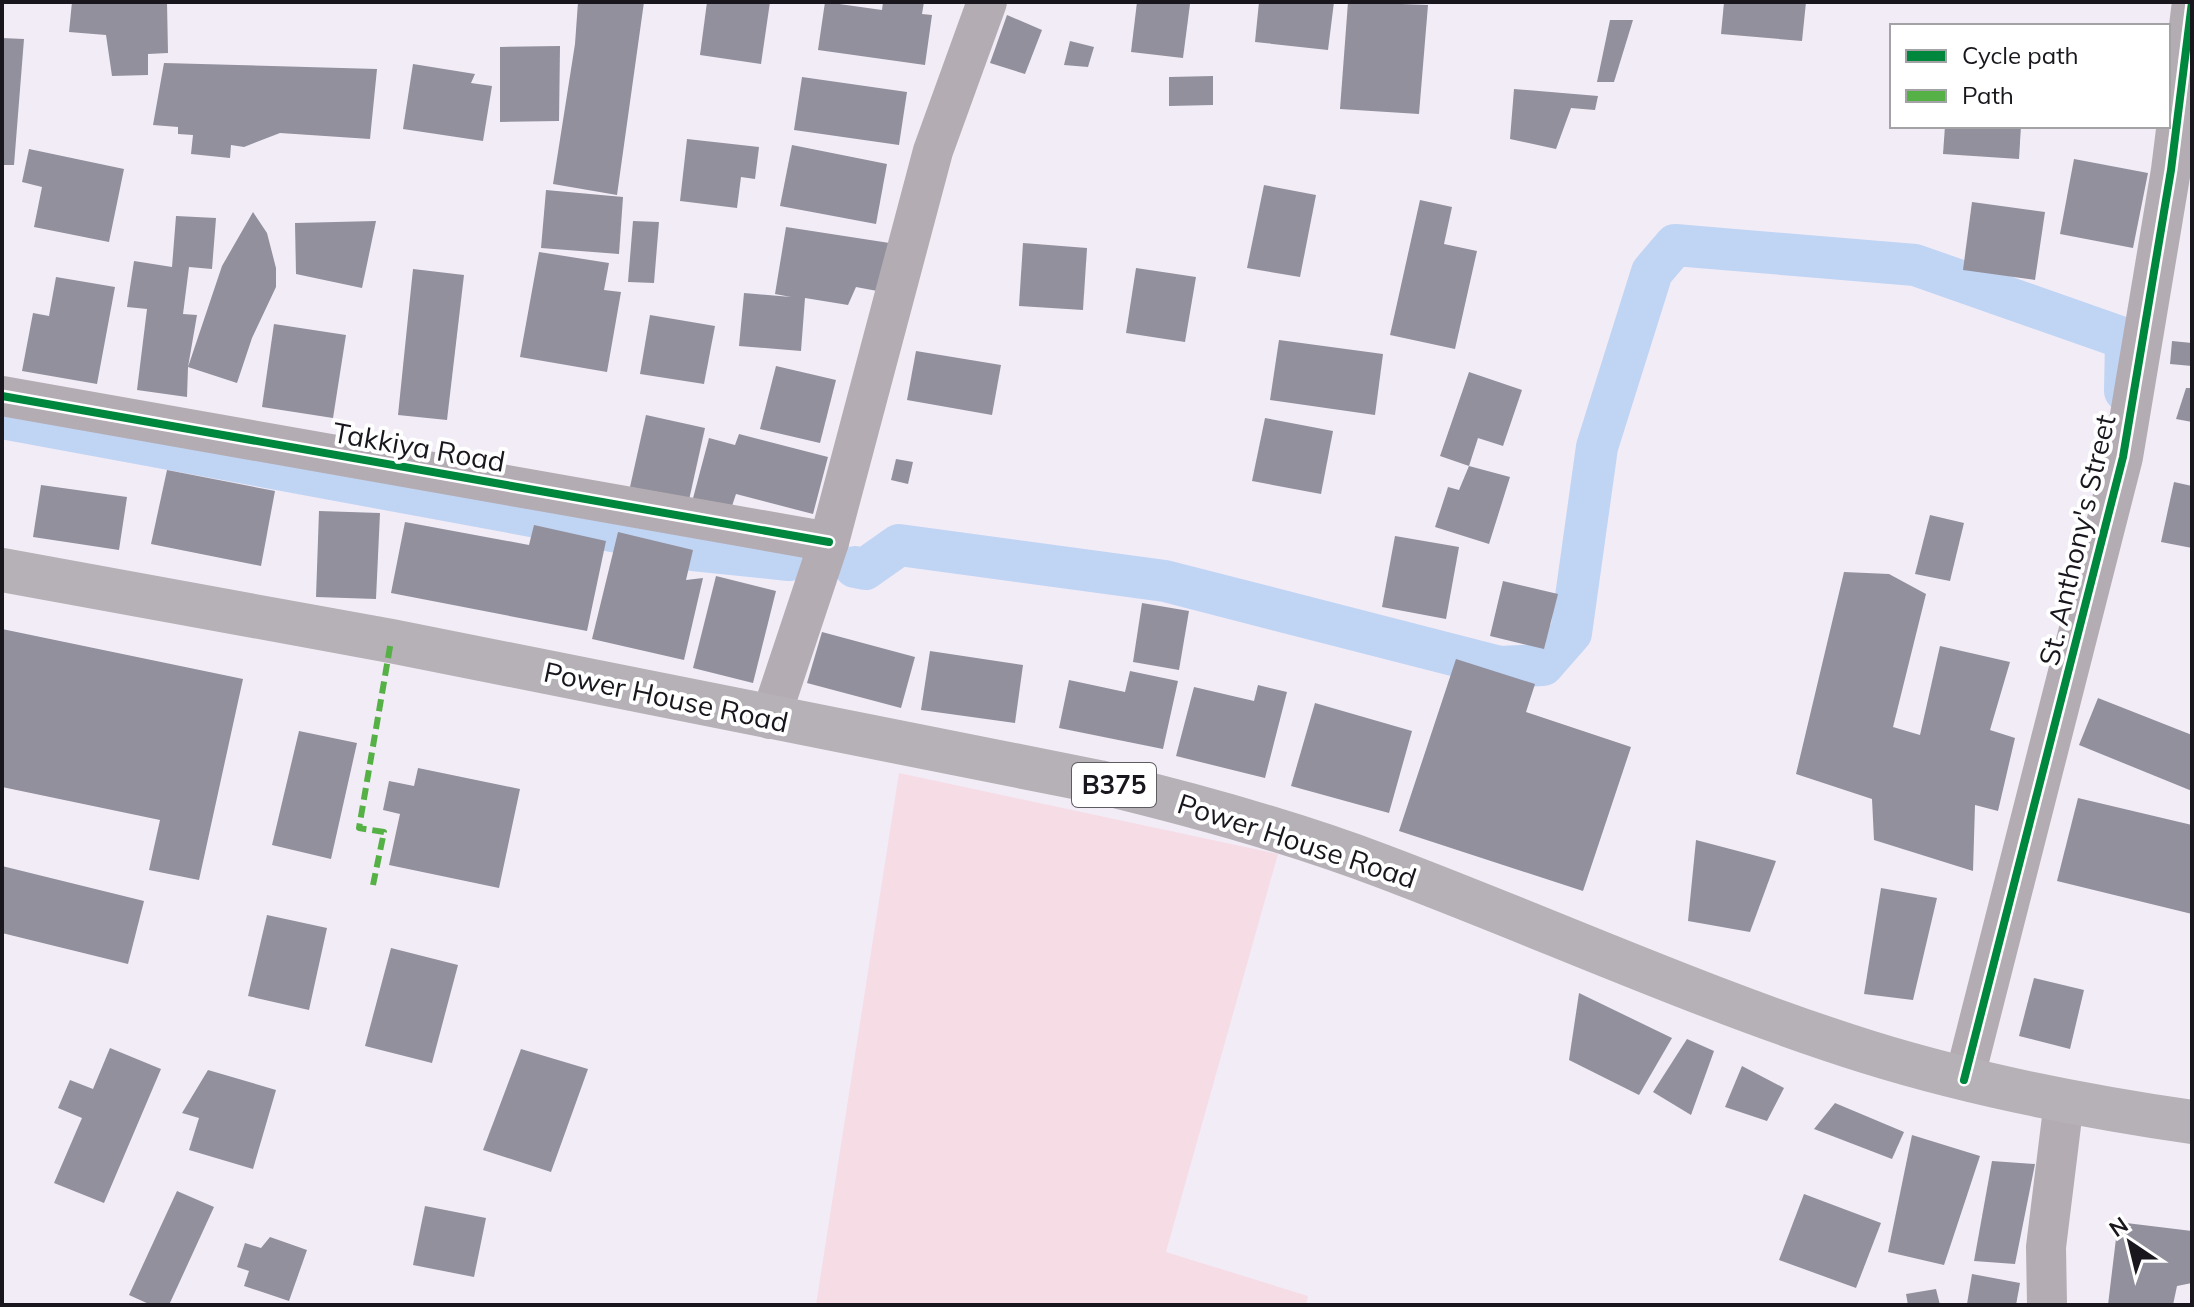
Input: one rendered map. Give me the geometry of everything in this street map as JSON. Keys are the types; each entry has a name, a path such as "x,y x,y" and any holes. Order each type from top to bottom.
{"main road":[{"name":"Power House Road","path":"2,570 406,644 770,719 1099,782 1270,827 1381,866 1766,1016 1866,1051 1964,1080 2064,1101 2192,1122"}],"street":[{"path":"770,719 829,542 933,151 987,2"},
{"name":"St. Anthony's Street","path":"1964,1080 2123,457 2171,170 2192,2"},
{"name":"Takkiya Road","path":"2,396 829,542"},
{"path":"2047,1305 2046,1247 2064,1101"}],"shaded area":[{"path":"899,773 1278,854 1166,1252 1308,1296 1306,1305 816,1305"}],"building":[{"path":"72,2 167,2 168,53 148,54 148,75 112,76 106,35 69,32"},
{"path":"578,2 644,2 617,195 553,184 575,44"},
{"path":"707,2 770,2 761,64 700,55"},
{"path":"825,2 882,10 883,2 924,2 922,14 932,15 925,65 818,50"},
{"path":"1137,2 1190,4 1183,58 1131,52"},
{"path":"1259,2 1334,2 1328,50 1255,42"},
{"path":"1348,2 1428,5 1419,114 1340,109"},
{"path":"1724,2 1806,2 1802,41 1721,34"},
{"path":"1007,15 1042,30 1025,74 990,63"},
{"path":"1610,20 1633,20 1614,82 1597,82"},
{"path":"2,38 24,39 14,165 2,165"},
{"path":"1070,41 1094,47 1088,67 1064,65"},
{"path":"560,46 559,121 500,122 500,47"},
{"path":"164,63 377,69 370,139 280,133 244,147 231,145 230,158 191,154 193,135 178,134 178,127 153,125"},
{"path":"413,64 475,74 471,83 492,86 483,141 403,129"},
{"path":"1213,76 1213,105 1169,106 1169,77"},
{"path":"802,77 907,92 899,145 794,130"},
{"path":"1514,89 1598,96 1595,110 1571,108 1556,149 1510,139"},
{"path":"1945,128 2021,128 2019,159 1943,154"},
{"path":"687,139 759,147 755,179 741,177 737,208 680,201"},
{"path":"792,145 887,164 876,224 780,206"},
{"path":"29,149 124,169 109,242 34,227 42,187 22,182"},
{"path":"2074,159 2148,173 2133,248 2060,234"},
{"path":"1264,185 1316,195 1300,277 1247,268"},
{"path":"546,190 623,197 619,254 541,248"},
{"path":"1420,200 1452,207 1444,244 1477,251 1455,349 1390,335"},
{"path":"1972,202 2045,212 2035,280 1963,270"},
{"path":"253,212 267,233 276,268 276,287 252,338 237,383 188,367 222,266"},
{"path":"176,216 216,218 212,269 189,267 183,314 197,315 188,367 187,397 137,390 147,309 127,307 134,261 172,267"},
{"path":"376,221 362,288 296,274 295,223"},
{"path":"633,221 659,222 654,283 628,282"},
{"path":"786,227 896,244 888,293 856,287 848,305 805,298 801,351 739,346 744,293 791,297 775,294"},
{"path":"1023,243 1087,248 1083,310 1019,306"},
{"path":"539,252 609,263 604,290 621,292 607,372 520,357"},
{"path":"1136,268 1196,277 1185,342 1126,333"},
{"path":"413,269 464,275 447,420 398,415"},
{"path":"56,277 115,287 97,384 22,371 33,313 49,316"},
{"path":"650,315 715,326 704,384 640,374"},
{"path":"274,324 346,335 333,418 262,407"},
{"path":"1279,340 1383,354 1375,415 1270,400"},
{"path":"2172,341 2192,343 2192,366 2170,364"},
{"path":"916,351 1001,365 992,415 907,400"},
{"path":"776,366 836,380 820,443 760,429"},
{"path":"1469,372 1522,390 1503,446 1478,438 1469,466 1440,456"},
{"path":"2186,388 2192,388 2192,422 2176,419"},
{"path":"646,415 705,428 689,500 630,487"},
{"path":"1265,418 1333,431 1321,494 1252,481"},
{"path":"739,434 828,457 813,514 736,494 730,512 692,502 709,438 735,445"},
{"path":"896,459 913,462 908,484 891,480"},
{"path":"1469,466 1510,477 1489,544 1435,527 1448,487 1459,490"},
{"path":"167,470 275,491 261,566 151,544"},
{"path":"2174,482 2192,486 2192,548 2161,542"},
{"path":"41,485 127,497 119,550 33,537"},
{"path":"319,511 380,513 376,599 316,597"},
{"path":"1930,515 1964,523 1950,581 1915,574"},
{"path":"405,522 529,545 534,525 606,541 587,631 391,593"},
{"path":"618,532 693,550 686,580 703,578 684,660 592,639"},
{"path":"1395,536 1459,547 1446,619 1382,607"},
{"path":"1844,572 1889,574 1926,594 1893,727 1920,735 1940,646 2010,662 1990,730 2015,738 1998,811 1975,805 1973,871 1874,840 1872,799 1796,774"},
{"path":"716,576 776,591 753,683 693,668"},
{"path":"1503,581 1558,594 1544,649 1490,636"},
{"path":"1142,603 1189,611 1179,670 1133,662"},
{"path":"2,629 243,679 199,880 149,870 160,820 2,787"},
{"path":"822,632 915,657 901,708 807,683"},
{"path":"930,651 1023,665 1015,723 921,710"},
{"path":"1456,659 1535,684 1526,712 1631,747 1583,891 1399,831"},
{"path":"1130,671 1178,681 1163,749 1059,728 1069,680 1125,692"},
{"path":"1258,685 1287,692 1265,778 1176,756 1194,687 1254,701"},
{"path":"2098,698 2192,735 2192,791 2079,745"},
{"path":"1315,703 1412,731 1389,813 1291,786"},
{"path":"299,731 357,743 331,859 272,845"},
{"path":"418,768 520,789 499,888 389,865 400,814 383,810 389,781 414,786"},
{"path":"2078,798 2192,825 2192,914 2057,881"},
{"path":"1696,840 1776,861 1750,932 1688,921"},
{"path":"2,866 144,901 128,964 2,933"},
{"path":"1881,888 1937,898 1913,1000 1864,994"},
{"path":"267,915 327,928 309,1010 248,996"},
{"path":"391,948 458,965 432,1063 365,1046"},
{"path":"2034,978 2084,990 2070,1049 2019,1036"},
{"path":"1579,993 1672,1038 1639,1095 1569,1060"},
{"path":"1687,1039 1714,1051 1691,1115 1653,1092"},
{"path":"110,1048 161,1069 104,1203 54,1183 82,1118 58,1108 70,1080 93,1089"},
{"path":"521,1049 588,1069 551,1172 483,1150"},
{"path":"1742,1066 1784,1088 1767,1121 1725,1107"},
{"path":"208,1070 276,1090 253,1169 189,1150 199,1118 182,1113"},
{"path":"1835,1103 1904,1132 1892,1159 1814,1129"},
{"path":"1912,1135 1980,1156 1944,1265 1888,1252"},
{"path":"1992,1161 2035,1164 2015,1264 1974,1261"},
{"path":"177,1191 214,1207 169,1305 151,1305 129,1295"},
{"path":"1804,1194 1881,1223 1856,1288 1779,1260"},
{"path":"425,1206 486,1218 474,1277 413,1265"},
{"path":"2118,1222 2192,1231 2192,1283 2177,1286 2173,1305 2108,1305"},
{"path":"270,1237 307,1250 289,1301 244,1286 249,1271 237,1267 245,1243 261,1248"},
{"path":"1972,1274 2020,1283 2016,1305 1967,1304"},
{"path":"1936,1289 1940,1305 1908,1305 1906,1294"}],"waterway":[{"path":"855,567 865,569 899,545 1165,581 1500,667 1543,665 1571,633 1597,447 1652,272 1675,245 1915,265 2126,339 2125,391"},
{"path":"2,418 618,532 693,550 789,560"}],"marked path":[{"path":"373,885 384,832 359,828 391,641"}],"cycle path":[{"path":"1964,1080 2123,457 2171,170 2192,2"},
{"path":"2,396 829,542"}]}
